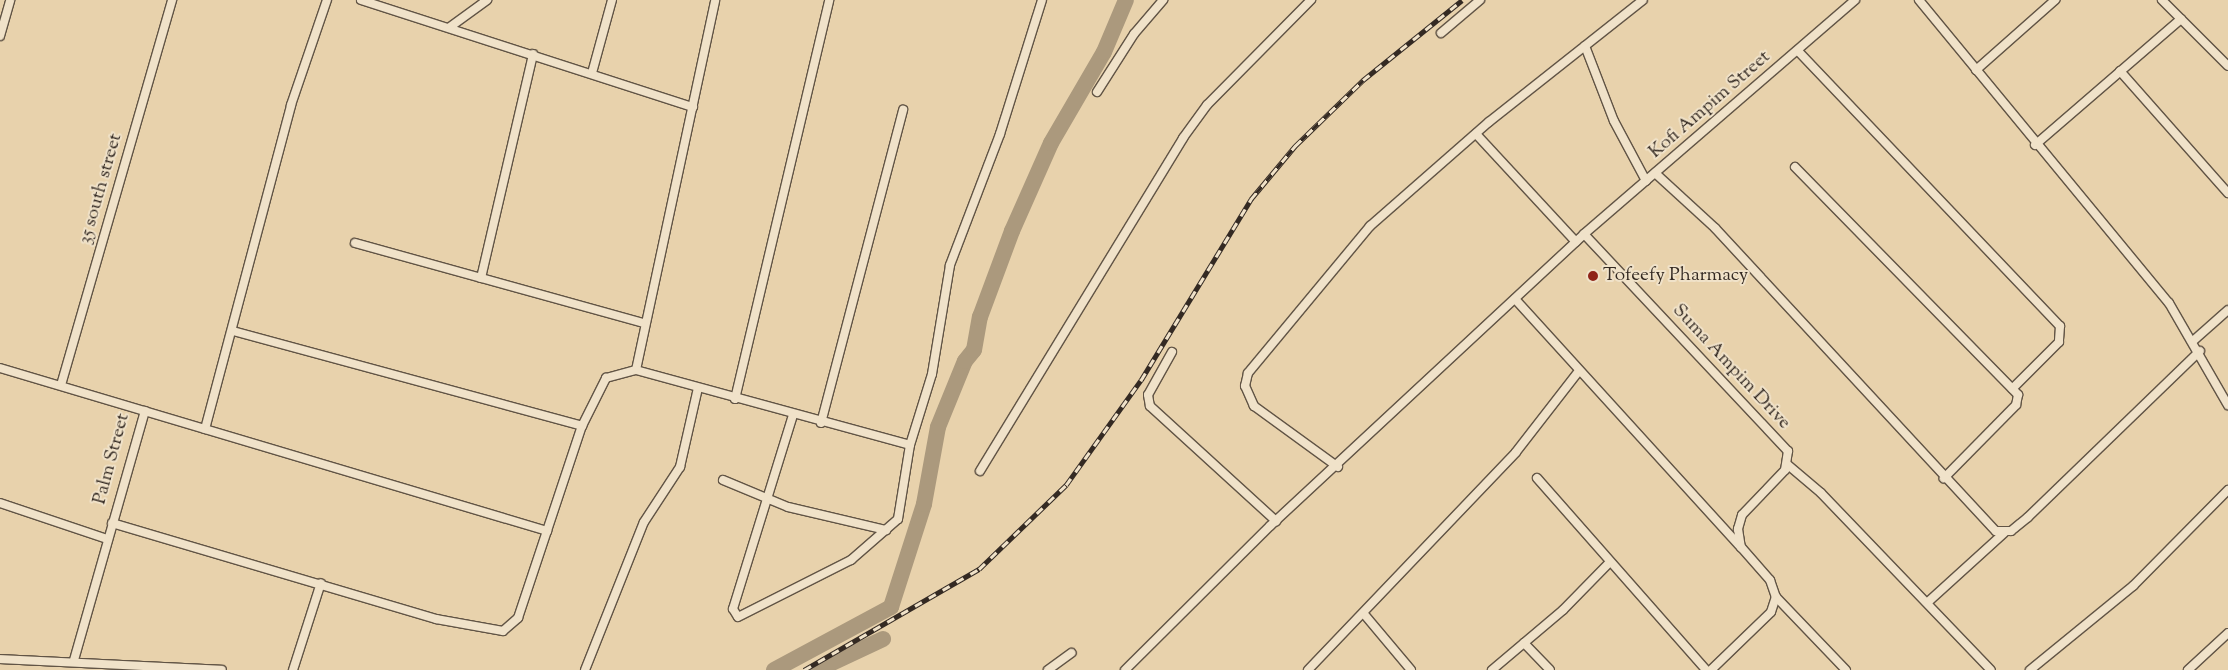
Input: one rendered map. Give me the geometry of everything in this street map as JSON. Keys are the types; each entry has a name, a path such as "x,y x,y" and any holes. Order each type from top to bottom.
{"street":[{"path":"0,36 10,0"},
{"name":"35 south street","path":"60,385 172,0"},
{"path":"205,429 233,331 291,105 327,0"},
{"path":"362,0 693,107"},
{"path":"450,27 487,0"},
{"path":"592,73 612,0"},
{"path":"636,370 644,323 715,0"},
{"path":"735,399 829,0"},
{"path":"793,415 734,609 738,617 851,560 898,519 910,446 932,374 950,265 1000,134 1042,0"},
{"path":"1097,92 1134,34 1163,0"},
{"path":"980,471 1183,138 1207,105 1311,0"},
{"path":"1441,33 1480,0"},
{"path":"1338,467 1254,406 1245,386 1248,373 1370,226 1476,134 1643,0"},
{"name":"Kofi Ampim Street","path":"1125,670 1276,521 1338,467 1584,234 1855,0"},
{"path":"1919,0 2035,145 2169,303 2194,340 2228,405"},
{"path":"1976,70 2055,0"},
{"path":"2162,0 2228,66"},
{"path":"2035,145 2181,19"},
{"path":"1585,46 1614,121 1646,181"},
{"path":"1798,51 2060,326 2059,342 2012,389"},
{"path":"481,278 533,54"},
{"path":"2120,71 2228,193"},
{"path":"821,423 903,110"},
{"path":"1476,134 1576,242"},
{"path":"1795,167 2018,395 2016,405 1944,478"},
{"path":"1655,173 1715,228 1990,526 2004,533"},
{"name":"Suma Ampim Drive","path":"1584,234 1789,462 1821,492 1928,602 1991,670"},
{"path":"356,243 644,323"},
{"path":"1515,299 1578,372 1770,580 1776,597 1846,670"},
{"path":"2194,340 2228,310"},
{"path":"233,331 582,426"},
{"path":"1928,602 2004,533 2028,517 2200,351"},
{"path":"1172,352 1148,396 1150,406 1276,521"},
{"name":"Palm Street","path":"0,368 145,411 74,660"},
{"path":"112,523 321,583 436,619 503,631 518,618 582,426 606,378 636,370 821,423 910,446"},
{"path":"1308,670 1364,614 1516,452 1578,372"},
{"path":"585,670 644,522 680,467 698,388"},
{"path":"145,411 547,531"},
{"path":"1741,547 1738,529 1742,515 1789,462"},
{"path":"1537,478 1608,564 1706,670"},
{"path":"723,480 767,500 886,530"},
{"path":"2030,670 2133,586 2228,490"},
{"path":"0,503 107,540"},
{"path":"1492,670 1524,643 1608,564"},
{"path":"293,670 321,583"},
{"path":"1711,670 1771,612 1776,597"},
{"path":"1364,614 1411,670"},
{"path":"2188,670 2228,633"},
{"path":"1524,643 1550,670"},
{"path":"1048,670 1071,654"},
{"path":"0,659 74,660 222,670"}],"waterway":[{"path":"774,670 891,607 924,504 938,427 965,361 974,350 980,317 1012,231 1051,143 1104,52 1126,0"},
{"path":"817,670 883,639"}],"railway":[{"path":"804,670 979,569 1066,485 1141,380 1251,199 1295,146 1363,80 1462,0"}],"place":[{"name":"Tofeefy Pharmacy","path":"1593,276"}]}
